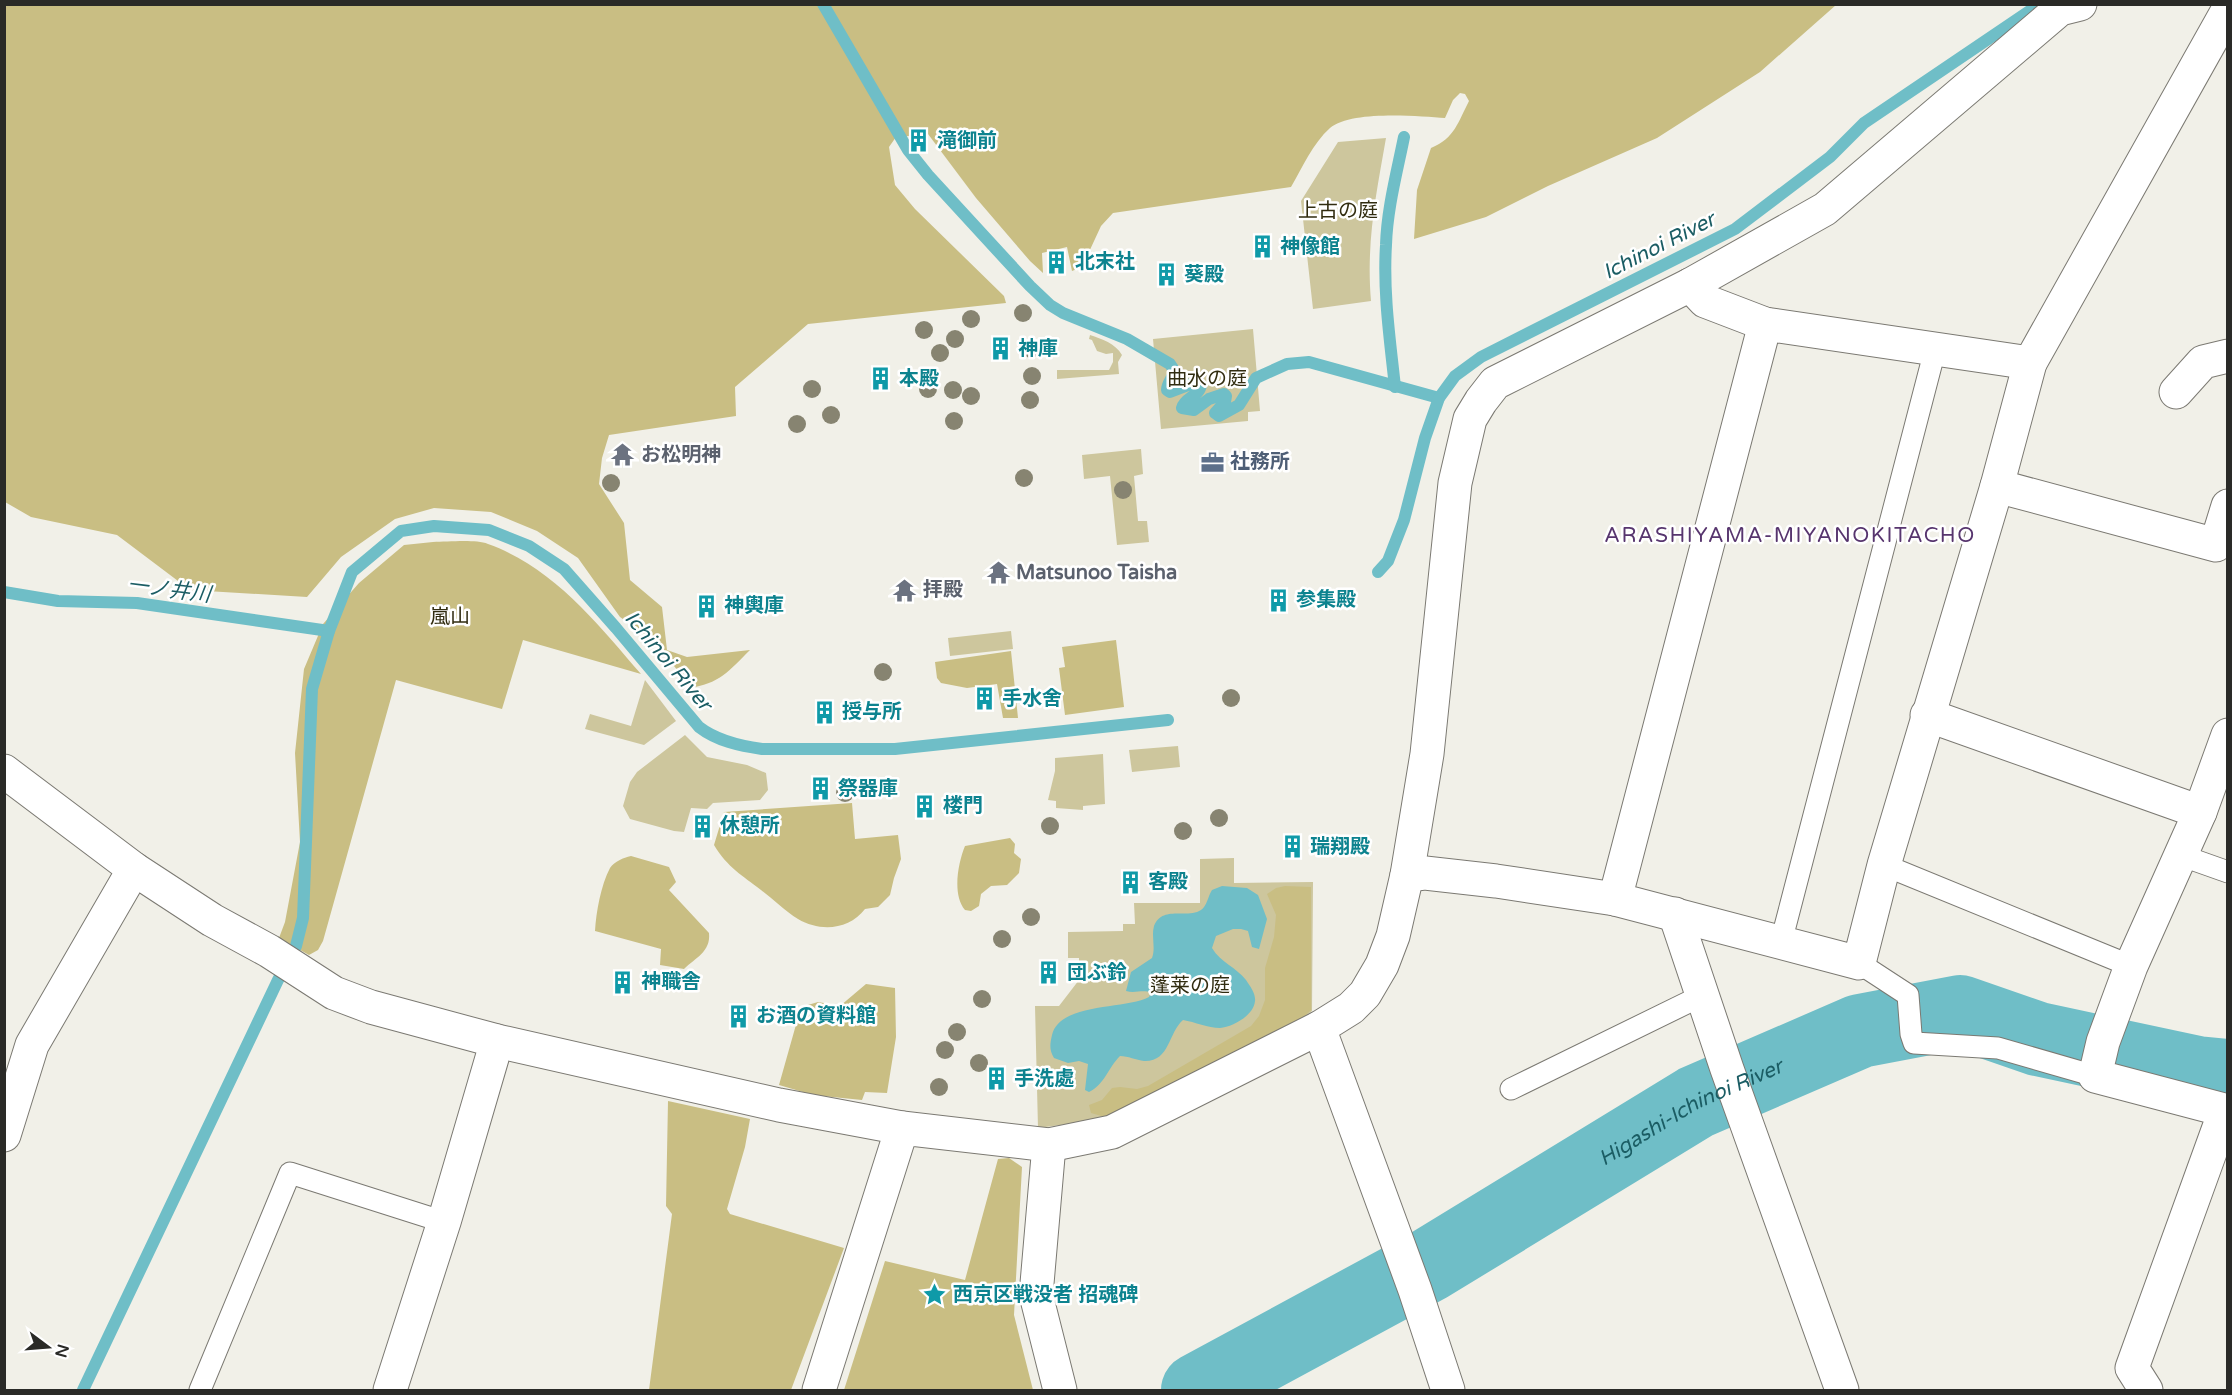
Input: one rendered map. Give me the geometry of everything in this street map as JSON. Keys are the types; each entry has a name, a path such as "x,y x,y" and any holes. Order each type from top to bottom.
{"street":[{"path":"4,771 134,869 212,920 334,993 371,1007 497,1041 779,1105 902,1128 1049,1145 1112,1132 1319,1028 1351,1008 1365,994 1382,965 1393,936 1407,875 1427,754 1455,483 1470,419 1495,383 1690,285 1825,209 2060,9 2080,4"},
{"path":"1407,875 1425,873 1496,881 1615,899 1859,963 1884,866 1997,486 2030,363 2228,10"},
{"path":"1690,285 1705,301 1765,324 2030,363"},
{"path":"1615,899 1765,324"},
{"path":"2176,392 2203,362 2228,356"},
{"path":"1997,486 2216,545 2228,506"},
{"path":"1928,716 2200,812"},
{"path":"2146,1390 2132,1368 2226,1111 2098,1062 2131,966 2200,812 2228,735"},
{"path":"4,1135 32,1045 134,869"},
{"path":"1675,914 1727,1069 1842,1390"},
{"path":"1319,1028 1415,1290 1448,1390"},
{"path":"390,1390 444,1221 497,1041"},
{"path":"819,1390 902,1128"},
{"path":"1049,1145 1036,1295 1060,1390"}],"lane":[{"path":"1781,942 1935,350"},
{"path":"2180,855 2228,872"},
{"path":"1884,866 2131,966"},
{"path":"1859,963 1908,995 1911,1034 1914,1043 1998,1048 2098,1062"},
{"path":"1511,1089 1703,995"},
{"path":"200,1390 290,1173 444,1221"}],"green space":[{"path":"5,4 1836,5 1760,72 1657,138 1548,186 1486,217 1414,239 1417,190 1431,148 1446,139 1455,129 1469,101 1465,94 1460,93 1453,100 1445,118 1368,116 1340,122 1330,128 1318,141 1291,187 1113,213 1101,226 1082,267 1072,271 1067,247 1042,253 1043,273 1030,261 976,198 928,134 920,130 909,136 896,137 889,147 895,185 915,209 1004,296 1006,303 808,324 735,387 736,416 609,435 602,458 599,484 624,523 630,580 662,607 667,650 687,657 750,650 716,680 689,688 664,654 643,633 620,617 578,558 537,531 491,512 434,508 395,519 341,557 307,597 190,590 117,535 31,517 5,502"},
{"name":"上古の庭","path":"1386,138 1371,239 1371,301 1313,309 1301,201 1338,142"},
{"name":"曲水の庭","path":"1253,329 1260,411 1248,412 1248,421 1161,429 1153,339"},
{"path":"1090,335 1116,347 1122,355 1118,362 1119,374 1057,379 1057,370 1109,370 1113,362 1113,353 1106,354 1097,351 1092,340 1089,339"},
{"path":"1141,449 1143,474 1134,476 1138,521 1147,521 1149,542 1117,545 1110,476 1084,479 1082,455"},
{"name":"嵐山","path":"433,542 483,542 533,567 573,599 641,674 523,640 502,709 396,680 323,941 318,950 309,955 279,938 285,922 300,842 295,753 304,669 323,624 359,583 404,545"},
{"path":"1011,631 1013,649 950,656 948,638"},
{"path":"1116,640 1124,707 1065,715 1059,668 1065,667 1062,647"},
{"path":"1011,651 1018,718 1003,718 997,684 967,688 941,683 937,678 935,662"},
{"path":"645,680 676,721 644,745 585,729 590,714 631,726"},
{"path":"685,735 707,757 747,765 766,773 768,790 760,800 713,803 707,809 691,808 684,832 630,819 623,806 630,782 637,772"},
{"path":"1178,746 1180,767 1132,772 1129,750"},
{"path":"1103,754 1105,804 1083,806 1083,810 1056,808 1056,801 1048,800 1055,771 1055,758"},
{"path":"852,803 855,839 898,835 901,859 890,895 878,907 865,909 843,925 816,926 798,919 736,870 714,845 724,812"},
{"path":"1010,838 1015,844 1014,853 1021,859 1019,873 1007,885 991,886 981,894 979,906 971,911 965,910 957,888 958,870 965,846"},
{"path":"631,856 669,867 676,882 669,890 709,933 705,950 684,969 660,965 661,949 595,931 604,882 610,868 619,860"},
{"name":"蓬莱の庭","path":"1234,858 1234,883 1313,882 1312,1011 1301,1021 1105,1119 1038,1128 1035,1006 1059,1006 1079,980 1079,958 1068,958 1068,932 1123,931 1123,924 1135,924 1134,903 1200,903 1200,859"},
{"path":"1311,887 1311,1010 1301,1020 1124,1112 1105,1117 1091,1113 1089,1105 1102,1100 1112,1088 1137,1089 1148,1086 1251,1026 1259,1016 1265,1000 1265,968 1274,937 1276,915 1267,894 1276,888"},
{"path":"866,984 895,988 896,1037 887,1093 865,1092 862,1100 813,1095 779,1085 801,1007 818,1002 840,1006"},
{"path":"668,1101 750,1119 745,1147 727,1209 730,1214 844,1248 791,1390 649,1390 672,1214 666,1206"},
{"path":"1009,1158 1022,1167 1014,1315 1033,1390 844,1390 885,1261 965,1280 998,1159"}],"water":[{"path":"1222,886 1247,888 1258,895 1267,919 1259,949 1252,947 1248,931 1241,929 1233,929 1216,936 1212,948 1251,987 1255,998 1251,1011 1237,1023 1220,1028 1183,1020 1159,1057 1144,1061 1120,1056 1099,1085 1089,1092 1085,1090 1088,1064 1079,1061 1068,1063 1052,1055 1051,1041 1057,1024 1080,1012 1149,997 1151,993 1148,992 1126,991 1131,972 1152,958 1154,926 1163,916 1201,910 1212,890"}],"waterway":[{"path":"823,4 908,150 928,175 1050,305 1063,313 1127,339 1170,364 1174,370 1167,387 1170,392 1191,384 1201,385 1198,392 1186,401 1182,408 1194,410 1209,399 1224,394 1225,402 1215,413 1219,416 1239,405 1256,378 1287,364 1309,362 1439,398"},
{"name":"Ichinoi River","path":"1378,572 1388,561 1404,520 1425,438 1439,398 1455,376 1481,357 1735,229 1830,157 1864,123 2040,4"},
{"path":"1395,387 1385,263 1388,218 1404,137"},
{"name":"Ichinoi River","path":"83,1390 296,946 303,918 312,689 329,631 352,572 401,531 434,526 489,530 529,546 564,569 699,727 713,736 737,744 762,749 895,749 1168,720"},
{"name":"一ノ井川","path":"4,592 58,601 137,603 329,631"},
{"name":"Higashi-Ichinoi River","path":"1198,1390 1429,1265 1696,1102 1860,1031 1960,1012 2038,1039 2197,1073 2228,1076"}],"place":[{"name":"滝御前","path":"919,141"},
{"name":"神像館","path":"1262,247"},
{"name":"北末社","path":"1057,262"},
{"name":"葵殿","path":"1166,275"},
{"name":"神庫","path":"1000,349"},
{"name":"本殿","path":"881,379"},
{"name":"お松明神","path":"623,455"},
{"name":"社務所","path":"1212,462"},
{"name":"Matsunoo Taisha","path":"998,573"},
{"name":"拝殿","path":"905,590"},
{"name":"参集殿","path":"1278,600"},
{"name":"神輿庫","path":"706,606"},
{"name":"手水舍","path":"984,699"},
{"name":"授与所","path":"824,712"},
{"name":"祭器庫","path":"820,789"},
{"name":"楼門","path":"925,806"},
{"name":"休憩所","path":"702,826"},
{"name":"瑞翔殿","path":"1292,847"},
{"name":"客殿","path":"1130,882"},
{"name":"団ぶ鈴","path":"1049,973"},
{"name":"神職舎","path":"623,982"},
{"name":"お酒の資料館","path":"738,1016"},
{"name":"手洗處","path":"996,1079"},
{"name":"西京区戦没者 招魂碑","path":"935,1295"}],"district":[{"name":"ARASHIYAMA-MIYANOKITACHO","path":"1790,535"}]}
